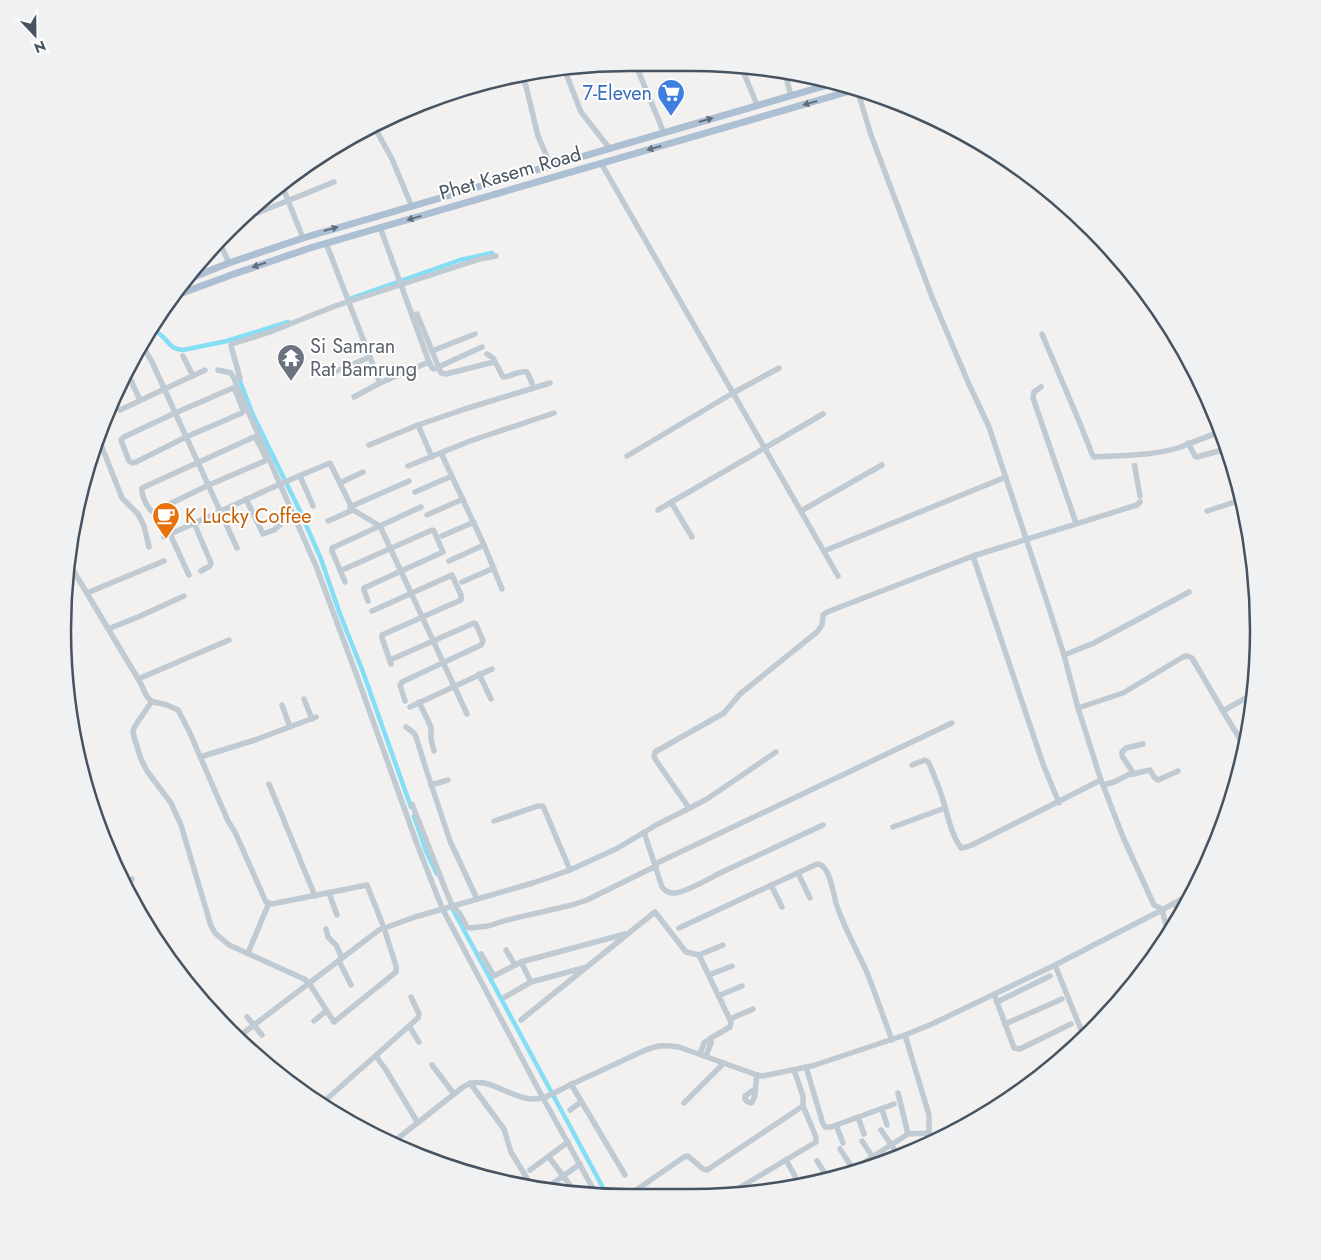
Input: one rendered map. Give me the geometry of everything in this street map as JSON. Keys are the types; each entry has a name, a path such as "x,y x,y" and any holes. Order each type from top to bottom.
{"main road":[{"name":"Phet Kasem Road","path":"202,271 211,270 302,238 822,87"},
{"name":"Phet Kasem Road","path":"186,292 278,258 326,243 844,93"},
{"path":"273,248 278,258"},
{"path":"229,263 234,274"},
{"path":"211,270 215,281"}],"street":[{"path":"638,71 664,133"},
{"path":"744,74 757,105"},
{"path":"567,75 581,112 610,149"},
{"path":"787,80 791,96"},
{"path":"524,82 538,136 551,166"},
{"path":"860,97 871,135 932,297 968,382 983,412 1006,477 1064,655 1078,708 1102,783 1123,837 1165,925"},
{"path":"377,132 392,159 412,207"},
{"path":"601,163 838,576"},
{"path":"260,212 334,182"},
{"path":"284,192 302,238"},
{"path":"380,228 432,368 482,347"},
{"path":"326,243 380,383"},
{"path":"222,249 229,263"},
{"path":"496,256 480,259 349,300 270,332 232,344 231,346 237,380 258,434 283,483 316,566 417,844 483,982 548,1096 568,1142 593,1188"},
{"path":"418,314 440,373 444,374 494,362"},
{"path":"432,351 475,334"},
{"path":"1042,334 1080,421 1093,456 1132,456 1181,447 1214,434"},
{"path":"146,351 165,389 237,548"},
{"path":"487,354 491,356 502,377 508,377 524,371 527,372 532,383"},
{"path":"183,356 192,376"},
{"path":"336,371 370,357"},
{"path":"354,397 380,383 429,362"},
{"path":"627,456 779,368"},
{"path":"120,410 205,370"},
{"path":"218,370 231,373 237,380"},
{"path":"131,380 140,400"},
{"path":"369,445 418,425 550,382"},
{"path":"1041,387 1034,392 1033,398 1076,523"},
{"path":"231,388 236,392 243,410 242,413 186,437 136,462 128,461 122,438 176,413 231,388"},
{"path":"408,466 480,438 554,413"},
{"path":"658,510 823,414"},
{"path":"418,425 432,457"},
{"path":"254,437 266,458 265,461 153,512 150,510 142,493 142,488 198,462 254,437"},
{"path":"1188,443 1196,457 1220,451"},
{"path":"102,447 122,498 138,514 144,526 149,547"},
{"path":"442,453 502,589"},
{"path":"686,810 688,808 687,805 655,759 655,752 724,713 754,682 817,632 822,625 823,615 972,556 1137,505 1140,499 1132,456"},
{"path":"189,575 167,536 330,463 351,508 380,526 467,714"},
{"path":"801,511 882,465"},
{"path":"340,483 363,472"},
{"path":"300,476 314,506"},
{"path":"415,492 452,476"},
{"path":"824,551 1006,477"},
{"path":"328,521 409,481"},
{"path":"246,499 263,534 274,530 280,525"},
{"path":"427,515 463,499"},
{"path":"671,502 692,537"},
{"path":"1207,511 1235,502"},
{"path":"345,582 332,548 421,507"},
{"path":"442,536 474,522"},
{"path":"194,523 211,563 210,566 201,571"},
{"path":"340,571 432,530 436,534 443,552 364,588 368,601"},
{"path":"449,561 484,545"},
{"path":"972,556 1043,764 1059,803"},
{"path":"87,593 164,561"},
{"path":"462,582 494,568"},
{"path":"74,572 146,695 152,701 178,710 266,902 315,896 367,885 384,928 396,966 396,972 334,1022 309,983 301,977 229,945 221,940 211,926 181,825 172,804 147,771 134,737 133,731 135,726 152,701"},
{"path":"372,612 453,576 461,595 460,600 382,635 390,662 433,640 471,624 476,624 483,640 481,645 400,683 405,701"},
{"path":"1064,655 1094,643 1189,592"},
{"path":"108,629 184,596"},
{"path":"138,679 229,640"},
{"path":"1078,708 1123,693 1183,657 1188,656 1192,658 1239,738"},
{"path":"410,706 492,668"},
{"path":"480,674 491,698"},
{"path":"1223,711 1246,698"},
{"path":"200,758 314,718 304,699"},
{"path":"419,702 431,727 434,751"},
{"path":"282,705 290,727"},
{"path":"412,804 448,907 460,914 467,927 477,928 587,900 952,722"},
{"path":"406,726 416,737 450,841 477,899"},
{"path":"1134,774 1122,756 1122,752 1126,748 1143,744"},
{"path":"244,1033 384,928 448,907 533,883 570,870 616,850 658,824 708,799 776,752"},
{"path":"912,765 925,760 929,763 957,843 961,848 966,848 1102,783 1114,782 1128,775 1150,770 1158,780 1178,771"},
{"path":"431,785 448,780"},
{"path":"269,784 315,896"},
{"path":"494,821 538,806 544,806 570,870"},
{"path":"893,827 945,808"},
{"path":"644,832 662,887 669,893 680,892 823,825"},
{"path":"679,928 798,872 817,864 823,865 826,869 836,902 866,970 891,1037"},
{"path":"798,872 810,898"},
{"path":"772,885 782,907"},
{"path":"329,893 337,914"},
{"path":"398,1138 470,1083 487,1084 527,1099 548,1096 658,1046 678,1047 757,1075 806,1067 891,1037 905,1035 932,1024 1055,965 1158,909 1180,899"},
{"path":"248,953 269,903"},
{"path":"1174,903 1176,907"},
{"path":"521,1020 654,912 686,952 699,955 723,945"},
{"path":"326,929 328,937 336,945 340,960 351,985"},
{"path":"481,954 494,976 518,963 627,934"},
{"path":"506,950 531,982"},
{"path":"699,955 730,1019 731,1025 711,1038 711,1043 703,1055"},
{"path":"1055,965 1081,1030"},
{"path":"709,975 732,966"},
{"path":"505,997 531,982 585,968"},
{"path":"997,1002 1050,976"},
{"path":"718,996 742,986"},
{"path":"994,994 1016,1049 1020,1049 1071,1024"},
{"path":"327,1099 419,1016 411,997"},
{"path":"1005,1024 1062,999"},
{"path":"730,1019 753,1009"},
{"path":"314,1021 326,1012"},
{"path":"247,1017 262,1035"},
{"path":"409,1026 419,1042"},
{"path":"866,1161 908,1134 929,1133 929,1115 905,1035"},
{"path":"376,1056 418,1123"},
{"path":"684,1103 724,1063"},
{"path":"432,1065 454,1094"},
{"path":"806,1067 824,1126 827,1128 894,1104"},
{"path":"743,1186 816,1142 816,1137 803,1106 803,1096 794,1070"},
{"path":"755,1089 757,1075"},
{"path":"470,1083 504,1129 514,1158 527,1179"},
{"path":"571,1084 625,1175"},
{"path":"898,1093 908,1134"},
{"path":"570,1110 582,1102"},
{"path":"638,1189 684,1157 688,1156 703,1170 707,1170 803,1106"},
{"path":"882,1108 887,1125"},
{"path":"858,1117 864,1134"},
{"path":"836,1125 842,1143"},
{"path":"881,1130 895,1150"},
{"path":"862,1141 872,1156"},
{"path":"530,1170 568,1142"},
{"path":"840,1149 851,1165"},
{"path":"548,1157 570,1185"},
{"path":"786,1160 797,1179"},
{"path":"817,1161 824,1173"},
{"path":"553,1183 580,1164"}],"waterway":[{"path":"349,299 460,260 492,253"},
{"path":"157,332 173,347 183,350 227,341 288,322"},
{"path":"238,376 253,415 300,511 321,559 411,807"},
{"path":"414,816 426,851 437,874"},
{"path":"451,906 603,1188"}],"tunnel":[{"path":"1134,463 1135,468"}],"place":[{"name":"7-Eleven","path":"671,117"},
{"name":"Si Samran Rat Bamrung","path":"291,382"},
{"name":"K Lucky Coffee","path":"166,540"}]}
